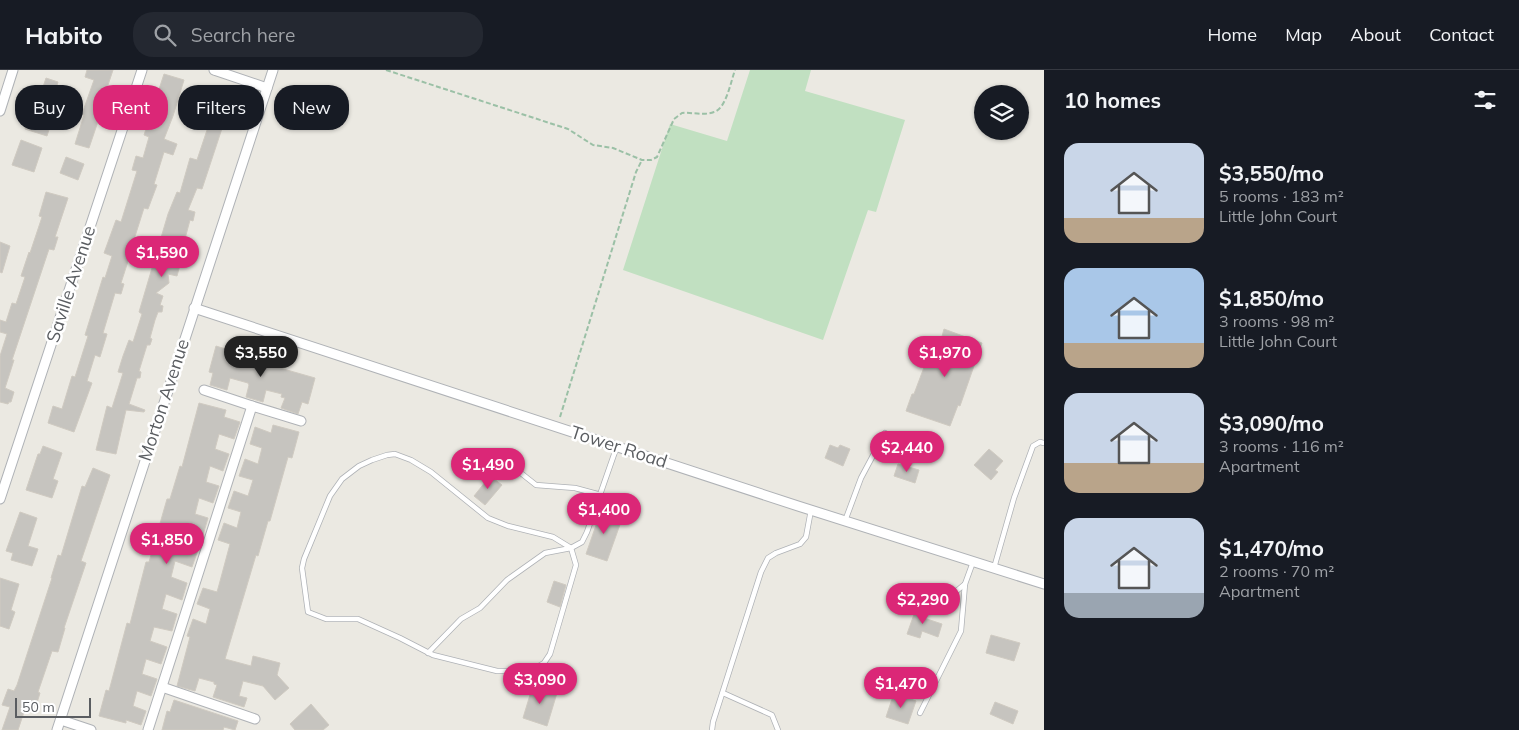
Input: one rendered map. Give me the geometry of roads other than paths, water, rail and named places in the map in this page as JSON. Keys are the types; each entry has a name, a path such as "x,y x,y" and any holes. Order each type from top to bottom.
{"street":[{"path":"0,112 13,70"},
{"name":"Saville Avenue","path":"0,499 142,70"},
{"path":"214,70 267,88"},
{"name":"Morton Avenue","path":"58,730 272,70"},
{"name":"Tower Road","path":"194,308 810,510 1044,584"},
{"path":"204,390 301,421"},
{"path":"148,730 252,406"},
{"path":"162,687 255,719"},
{"path":"61,720 91,730"}],"lane":[{"path":"846,521 864,470 885,433"},
{"path":"994,568 1014,498 1033,446 1040,442 1044,443"},
{"path":"428,653 461,619 480,608 507,580 545,553 571,548 582,542 601,495 617,446"},
{"path":"387,455 402,456 431,472 488,518 508,526 553,537 571,548 576,565 550,654 544,664 537,668 497,671 428,653 358,619 326,619 308,612 302,568 330,496 348,473 372,460 387,455"},
{"path":"517,470 536,485 583,489 601,495"},
{"path":"712,730 712,722 761,572 768,558 800,544 806,537 810,510"},
{"path":"920,713 961,631 965,584 973,562"},
{"path":"930,604 942,604 965,584"},
{"path":"723,693 772,715 778,730"}]}
